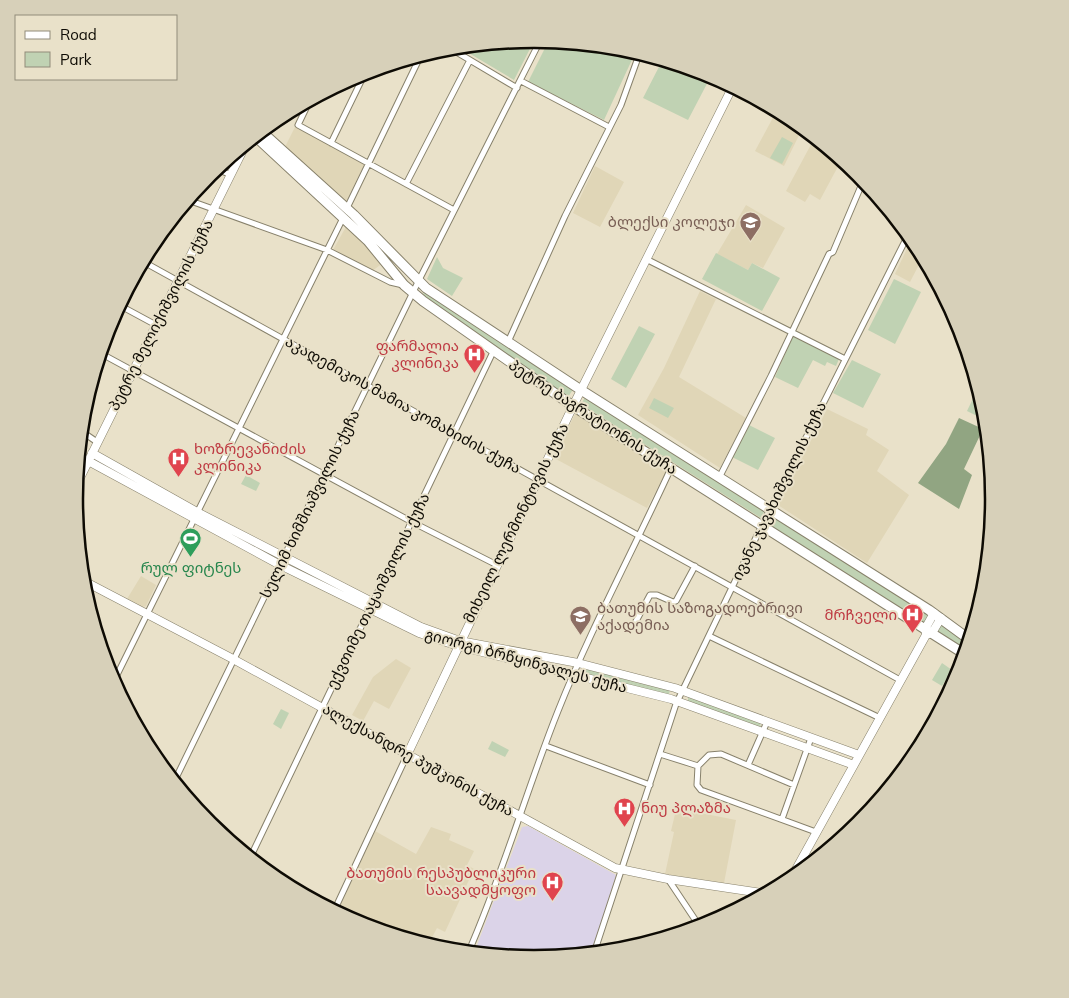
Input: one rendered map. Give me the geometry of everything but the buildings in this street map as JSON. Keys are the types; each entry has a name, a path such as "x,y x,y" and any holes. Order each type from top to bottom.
{"main road":[{"name":"პეტრე ბაგრატიონის ქუჩა","path":"266,137 345,213 413,294 573,406 959,651"},
{"name":"პეტრე ბაგრატიონის ქუჩა","path":"260,141 345,213 383,242 418,282 581,390 720,476 938,616 965,636"},
{"path":"951,625 967,630"}],"street":[{"name":"სელიმ ხიმშიაშვილის ქუჩა","path":"177,775 418,282 537,48"},
{"path":"459,54 517,88"},
{"path":"406,184 470,60"},
{"path":"508,342 565,216 621,105 637,60"},
{"path":"118,673 418,63"},
{"path":"521,81 609,127"},
{"path":"331,143 361,83"},
{"name":"მიხეილ ლერმონტოვის ქუჩა","path":"337,905 573,406 730,92"},
{"path":"305,111 298,125 454,210"},
{"name":"პეტრე მელიქიშვილის ქუჩა","path":"84,470 239,158"},
{"path":"224,172 231,175"},
{"path":"720,476 829,254 833,252 861,187"},
{"path":"194,202 327,250 390,282 404,285"},
{"name":"ივანე ჯავახიშვილის ქუჩა","path":"596,946 677,701 770,508 905,241"},
{"path":"646,259 845,359"},
{"name":"აკადემიკოს მამია კომახიძის ქუჩა","path":"148,265 900,680"},
{"path":"125,309 156,325"},
{"name":"ექვთიმე თაყაიშვილის ქუჩა","path":"253,851 494,352"},
{"path":"106,356 412,522 497,565"},
{"path":"88,435 98,442"},
{"name":"გიორგი ბრწყინვალეს ქუჩა","path":"92,453 196,516"},
{"name":"გიორგი ბრწყინვალეს ქუჩა","path":"85,460 372,606 459,644 677,701 854,765"},
{"path":"471,946 491,901 520,816 578,663 671,468"},
{"path":"635,623 650,595 656,595 673,602 676,601 694,566"},
{"name":"ალექსანდრე პუშკინის ქუჩა","path":"92,585 233,659 622,870 756,892"},
{"path":"798,864 900,680 938,616"},
{"path":"709,636 880,718"},
{"name":"გიორგი ბრწყინვალეს ქუჩა","path":"459,644 578,663 682,690 859,756"},
{"path":"748,765 767,722"},
{"path":"782,819 811,738"},
{"path":"546,746 650,785"},
{"path":"794,785 714,753 698,766 697,785 701,790 816,832"},
{"path":"660,754 698,766"},
{"path":"668,879 696,921"}],"shaded area":[{"path":"774,117 799,134 784,166 755,151"},
{"path":"296,125 363,162 364,165 346,202 285,147"},
{"path":"812,143 838,166 820,200 810,194 805,202 786,191"},
{"path":"595,166 624,182 600,227 573,213"},
{"name":"ბლექსი კოლეჯი","path":"746,205 785,228 763,268 752,263 748,270 717,254"},
{"path":"347,225 383,263 372,271 333,250"},
{"path":"908,246 920,263 910,282 895,274"},
{"path":"700,291 716,299 679,377 746,418 720,468 638,415 664,368"},
{"path":"827,409 868,429 866,435 889,450 877,471 909,495 867,563 778,505"},
{"path":"576,412 667,470 647,508 554,458"},
{"path":"141,576 156,585 146,606 142,607 127,599"},
{"path":"396,659 411,668 389,709 374,701 363,721 352,715 373,677"},
{"path":"680,809 736,820 724,883 665,874 674,832 671,831 676,810"},
{"name":"ბათუმის რესპუბლიკური საავადმყოფო","path":"528,826 616,875 594,947 564,950 505,950 476,947 522,827"},
{"path":"431,827 451,834 449,840 474,851 467,865 474,869 445,932 437,928 432,938 389,927 340,906 375,831 416,854"}],"green space":[{"path":"505,48 530,48 514,80 468,52"},
{"path":"545,48 593,51 633,58 604,120 528,82"},
{"path":"660,65 708,82 688,120 643,98"},
{"path":"782,137 793,143 782,164 770,158"},
{"path":"716,253 748,270 752,263 780,278 762,311 702,279"},
{"path":"437,257 443,268 463,278 452,296 427,279"},
{"path":"894,279 921,292 895,344 868,330"},
{"path":"423,290 574,388 568,397 424,298"},
{"path":"639,326 655,334 626,388 611,379"},
{"path":"793,336 839,359 836,366 827,362 825,366 813,360 798,388 775,377"},
{"path":"852,360 881,374 863,408 833,393"},
{"path":"586,396 762,509 764,512 761,518 581,404"},
{"path":"974,396 978,416 967,411"},
{"path":"654,398 674,408 668,418 649,408"},
{"path":"959,418 980,428 981,433 964,469 972,475 959,509 918,483 946,444"},
{"path":"747,424 775,438 758,470 730,456"},
{"path":"246,475 260,483 256,491 241,484"},
{"path":"773,516 929,614 925,623 768,524"},
{"path":"942,623 963,640 961,647 936,632"},
{"path":"942,663 952,670 942,686 932,680"},
{"path":"584,668 670,689 669,695 582,674 580,671"},
{"path":"690,695 760,722 761,728 688,702"},
{"path":"281,709 289,713 281,729 273,724"},
{"path":"492,741 509,750 505,757 488,749"}],"place":[{"name":"ბლექსი კოლეჯი","path":"751,241"},
{"name":"ფარმალია კლინიკა","path":"475,374"},
{"name":"ხოზრევანიძის კლინიკა","path":"178,477"},
{"name":"რულ ფიტნეს","path":"191,558"},
{"name":"მრჩველი","path":"913,634"},
{"name":"ბათუმის საზოგადოებრივი აქადემია","path":"581,636"},
{"name":"ნიუ პლაზმა","path":"625,827"},
{"name":"ბათუმის რესპუბლიკური საავადმყოფო","path":"552,901"}]}
